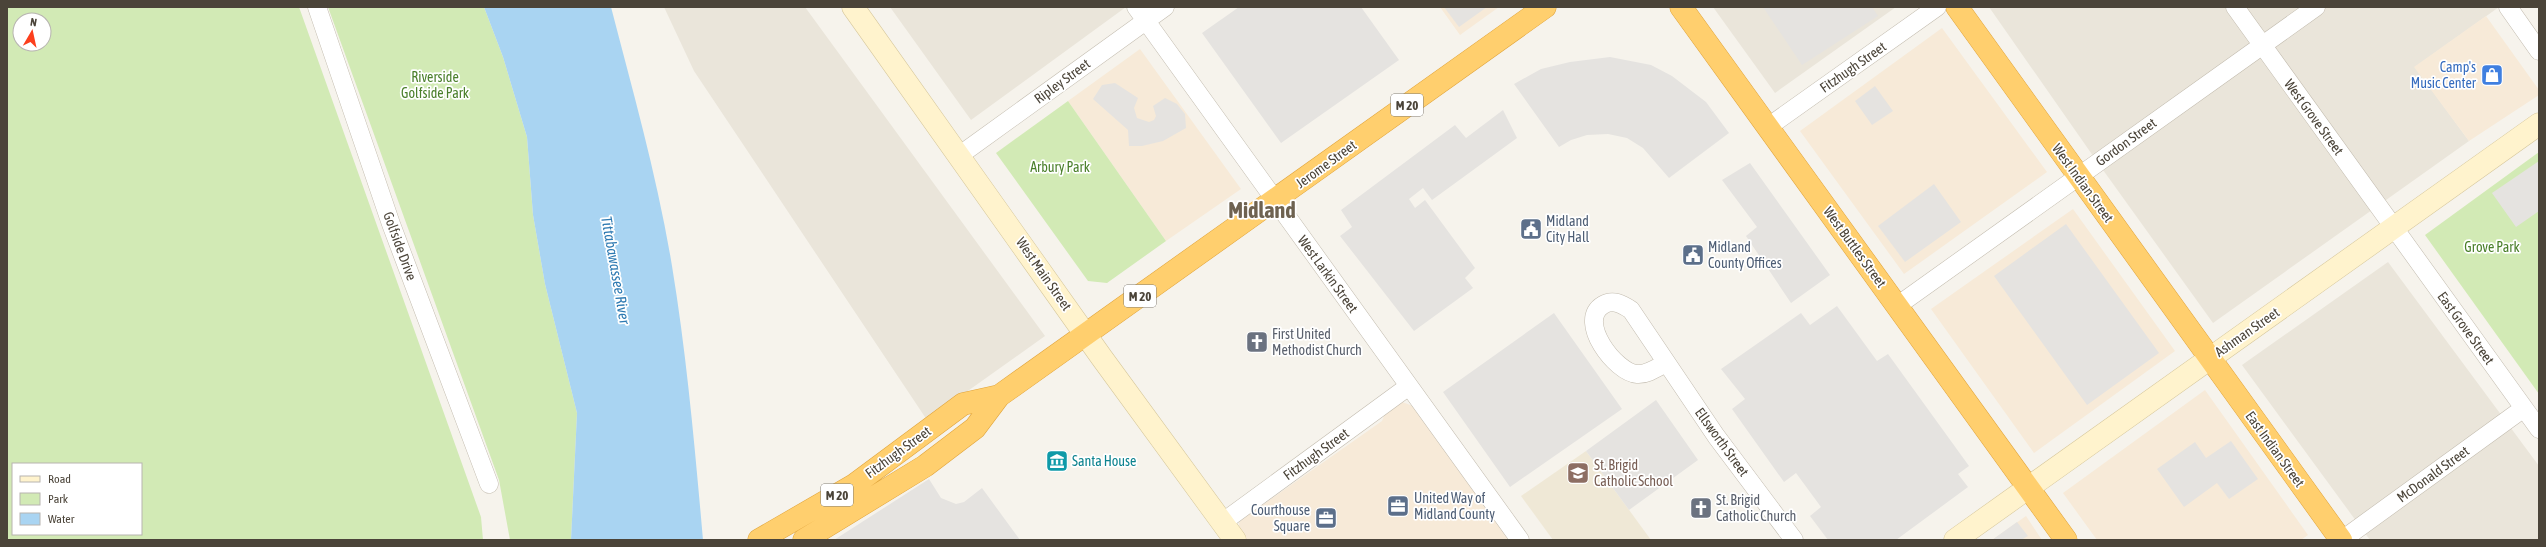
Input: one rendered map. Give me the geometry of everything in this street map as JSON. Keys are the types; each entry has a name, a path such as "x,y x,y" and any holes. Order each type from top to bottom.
{"highway":[{"name":"Jerome Street","path":"1087,335 1545,7"},
{"name":"West Buttles Street","path":"1681,7 2066,540"},
{"name":"West Indian Street","path":"1957,7 2210,358"},
{"name":"Fitzhugh Street","path":"804,540 925,466 975,428 999,396 1087,335"},
{"name":"East Indian Street","path":"2210,358 2341,540"},
{"name":"Fitzhugh Street","path":"759,540 854,485 963,404 999,396"}],"street":[{"name":"Golfside Drive","path":"317,7 392,224 489,484"},
{"name":"West Main Street","path":"853,7 1235,540"},
{"name":"Ripley Street","path":"960,155 1141,14 1165,7"},
{"name":"Fitzhugh Street","path":"1768,127 1937,7"},
{"name":"West Grove Street","path":"2235,7 2394,228"},
{"name":"Gordon Street","path":"1897,306 2316,7"},
{"path":"2508,7 2539,51"},
{"name":"West Larkin Street","path":"1141,14 1520,540"},
{"name":"Ashman Street","path":"1955,540 2539,124"},
{"name":"East Grove Street","path":"2394,228 2539,429"},
{"name":"Ellsworth Street","path":"1666,363 1716,436 1794,540"},
{"name":"Fitzhugh Street","path":"1223,522 1409,386"},
{"name":"McDonald Street","path":"2341,540 2524,408"}],"shaded area":[{"path":"664,7 805,7 1045,336 927,420 694,71"},
{"path":"890,7 1126,7 971,120"},
{"path":"1239,7 1361,7 1399,60 1281,143 1202,33"},
{"path":"1440,7 1499,7 1460,35"},
{"path":"1444,7 1487,7 1459,27"},
{"path":"1713,7 1896,7 1775,93"},
{"path":"1763,7 1872,7 1878,16 1802,65"},
{"path":"1989,7 2499,7 2415,67 2469,141 2213,323 2098,163"},
{"path":"2486,16 2539,90 2539,95 2469,141 2414,67"},
{"path":"1942,28 2047,172 1904,274 1800,131"},
{"path":"1140,49 1241,189 1166,241 1068,101"},
{"path":"1610,57 1651,65 1672,76 1706,102 1729,133 1669,178 1643,148 1627,138 1608,134 1587,135 1571,140 1559,147 1514,84 1541,69 1570,62"},
{"path":"1115,83 1138,98 1134,108 1137,118 1149,122 1154,120 1156,116 1153,106 1165,98 1177,104 1185,114 1186,128 1163,141 1142,146 1129,146 1128,130 1093,99 1102,85"},
{"path":"1875,86 1893,111 1872,125 1855,101"},
{"path":"1503,110 1517,138 1432,200 1423,188 1409,199 1415,208 1425,200 1475,268 1465,278 1473,288 1414,331 1340,236 1352,227 1341,210 1455,125 1466,138"},
{"path":"2539,161 2539,211 2516,227 2492,193"},
{"path":"1750,163 1830,275 1791,303 1746,236 1757,227 1722,180"},
{"path":"1934,184 1961,222 1905,262 1878,226"},
{"path":"2073,209 2175,351 2034,453 1931,309"},
{"path":"2066,224 2159,353 2087,405 1994,276"},
{"path":"2388,262 2539,466 2539,540 2370,540 2242,365"},
{"path":"1837,306 1877,361 1888,354 1969,466 1958,474 1968,487 1896,540 1828,540 1810,516 1821,507 1796,473 1784,482 1732,409 1745,399 1721,369 1801,313 1810,325"},
{"path":"1554,313 1622,409 1510,487 1443,392"},
{"path":"2205,390 2308,535 2301,540 2097,540 2063,493"},
{"path":"1656,400 1698,460 1629,510 1586,451"},
{"path":"1402,402 1413,406 1511,540 1245,540 1239,529 1239,523 1241,516 1252,505 1261,506 1382,421 1387,409"},
{"path":"2231,441 2258,479 2229,499 2217,483 2184,507 2157,469 2195,442 2206,458"},
{"name":"St. Brigid Catholic School","path":"1586,451 1651,540 1553,540 1521,496"},
{"path":"929,479 941,498 956,504 964,502 982,488 1020,540 834,540"},
{"path":"2026,516 2042,540 1992,540"},
{"path":"2017,522 2028,536 2021,540 1992,540"}],"green space":[{"path":"7,7 299,7 481,517 483,540 7,540"},
{"name":"Riverside Golfside Park","path":"328,7 484,7 503,57 527,137 533,215 545,284 577,413 571,540 510,540 499,480"},
{"name":"Arbury Park","path":"1068,101 1166,241 1107,283 1088,281 996,153"},
{"name":"Grove Park","path":"2539,152 2539,394 2425,235"}],"water":[{"name":"Tittabawassee River","path":"484,7 611,7 660,201 672,266 694,437 703,540 571,540 577,413 545,284 533,215 527,137 503,57"}],"place":[{"name":"Camp's Music Center","path":"2492,75"},
{"name":"Midland City Hall","path":"1531,229"},
{"name":"Midland County Offices","path":"1693,255"},
{"name":"First United Methodist Church","path":"1257,342"},
{"name":"Santa House","path":"1057,461"},
{"name":"St. Brigid Catholic School","path":"1578,473"},
{"name":"United Way of Midland County","path":"1398,506"},
{"name":"St. Brigid Catholic Church","path":"1701,508"},
{"name":"Courthouse Square","path":"1326,518"}],"district":[{"name":"Midland","path":"1262,210"}]}
